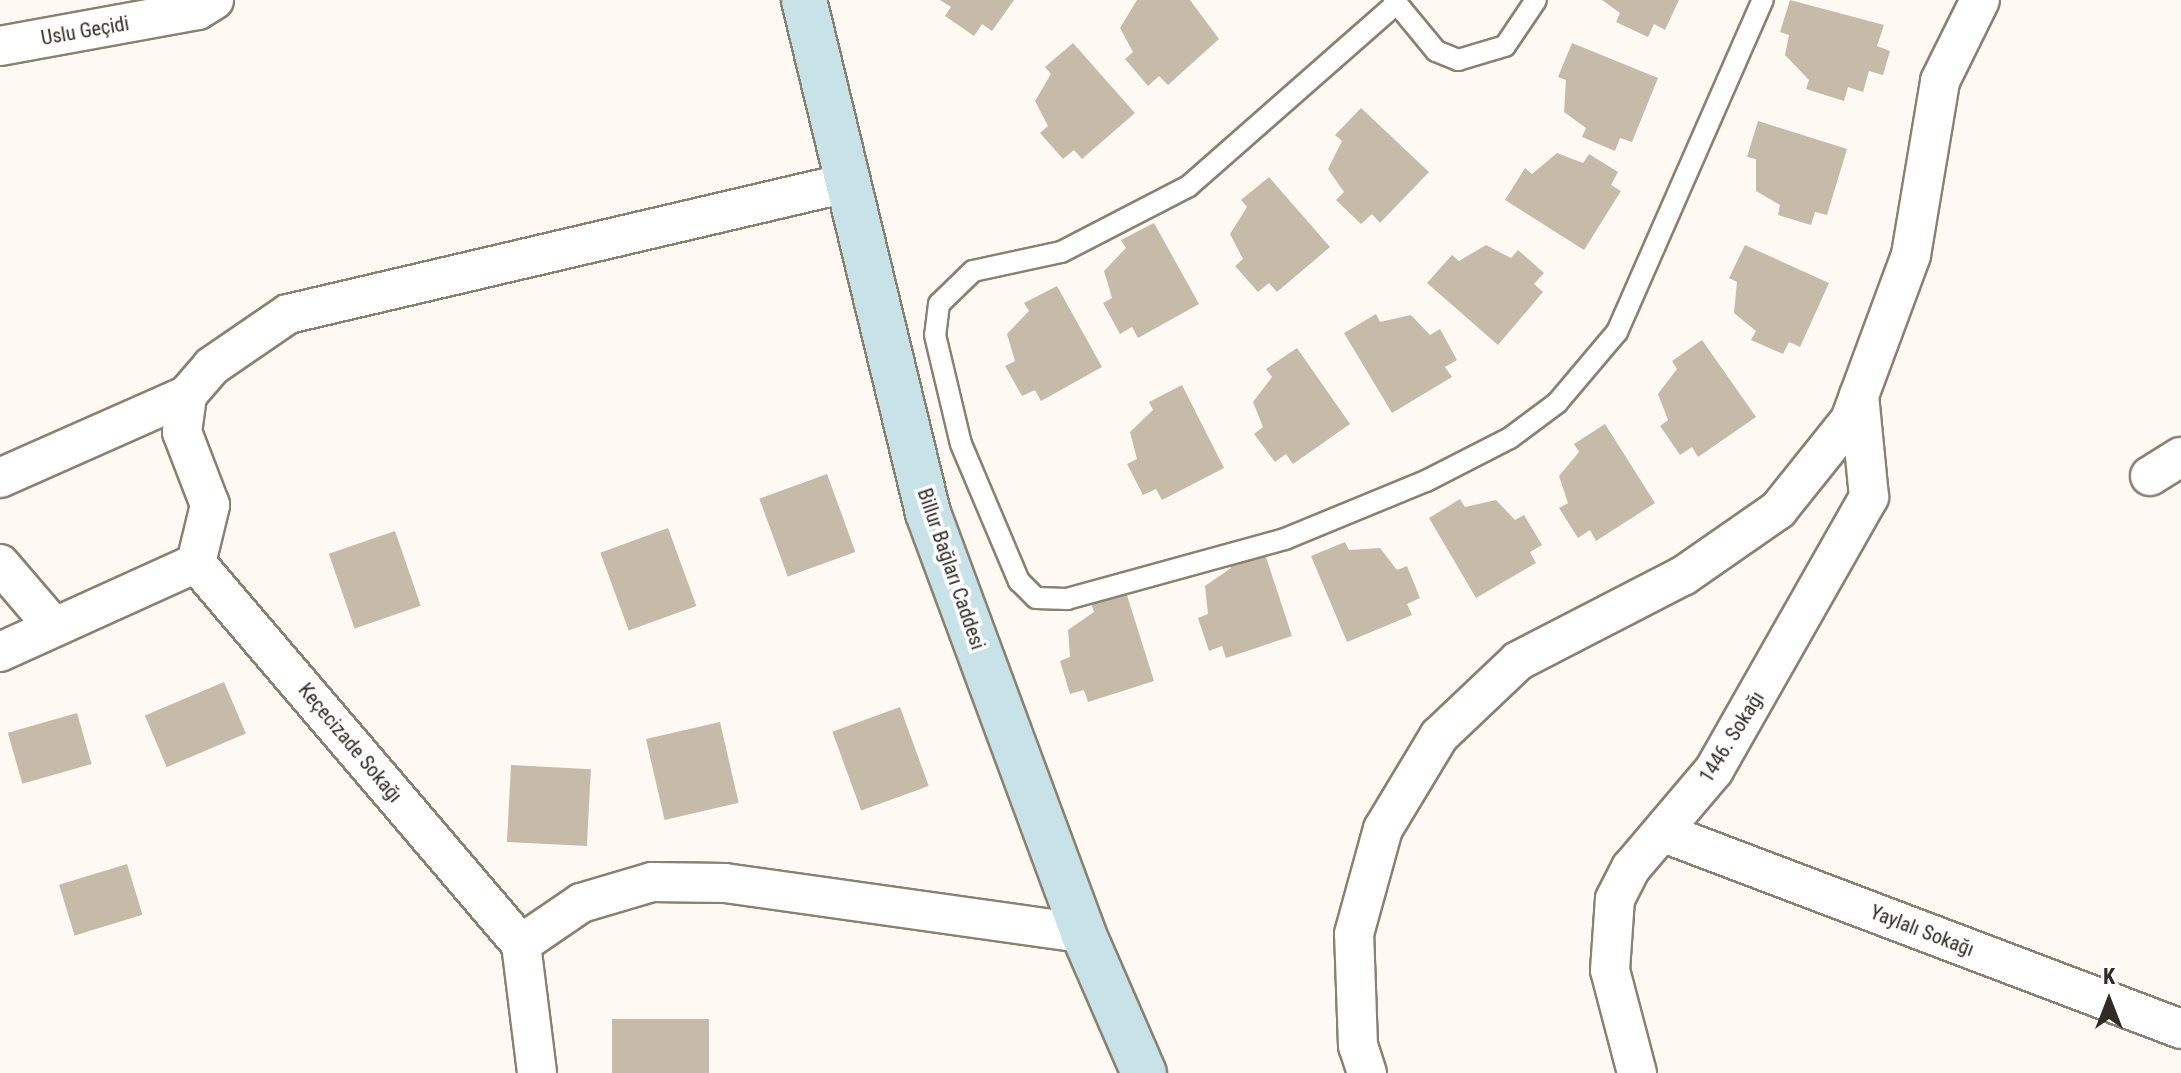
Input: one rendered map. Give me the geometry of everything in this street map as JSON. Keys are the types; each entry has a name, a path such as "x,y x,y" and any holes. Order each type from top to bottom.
{"street":[{"name":"Uslu Geçidi","path":"0,46 198,10 214,0"},
{"name":"Billur Bağları Caddesi","path":"804,0 851,182 928,513 1083,933 1144,1073"},
{"path":"1367,1073 1358,1046 1354,934 1383,829 1439,736 1518,661 1683,576 1778,510 1850,420 1911,255 1940,81 1980,0"},
{"path":"0,478 187,395 212,366 288,314 851,182"},
{"path":"0,652 196,563 210,505 182,432 187,395"},
{"name":"1446. Sokağı","path":"1637,1073 1607,934 1631,868 1664,833 1714,770 1869,497 1859,395"},
{"name":"Keçecizade Sokağı","path":"196,563 521,944"},
{"path":"0,564 54,627"},
{"name":"Yaylalı Sokağı","path":"1664,833 2181,1029"},
{"path":"537,1073 521,944 581,903 652,882 725,883 1083,933"}],"lane":[{"path":"1536,0 1505,46 1471,60 1436,51 1395,2 1189,186 1061,252 973,271 939,304 935,335 961,444 1019,581 1036,598 1067,599 1285,539 1426,481 1510,438 1557,403 1617,332 1763,0"}],"building":[{"path":"940,0 1014,0 992,31 982,24 974,36 945,16 951,7"},
{"path":"1137,0 1190,0 1219,39 1168,85 1159,76 1148,86 1125,59 1133,52 1120,28"},
{"path":"1602,0 1679,0 1665,30 1654,24 1648,37 1616,22 1620,13"},
{"path":"1790,0 1884,25 1877,46 1890,51 1883,75 1869,71 1863,92 1848,87 1844,101 1806,89 1809,80 1785,55 1789,35 1780,32"},
{"path":"1073,43 1135,113 1082,159 1074,150 1063,159 1040,133 1048,126 1035,101 1051,74 1045,67"},
{"path":"1572,43 1658,78 1632,142 1620,138 1615,151 1582,137 1586,128 1564,112 1566,80 1558,77"},
{"path":"1361,108 1429,172 1380,223 1372,214 1361,224 1336,200 1344,192 1328,169 1342,141 1335,135"},
{"path":"1758,121 1847,149 1827,215 1815,212 1811,225 1778,215 1780,205 1756,191 1756,159 1747,157"},
{"path":"1557,153 1583,163 1589,154 1618,172 1611,185 1621,191 1584,250 1505,200 1525,168 1532,174"},
{"path":"1269,177 1330,247 1277,292 1269,283 1258,292 1235,266 1243,259 1230,234 1247,207 1241,200"},
{"path":"1154,223 1199,304 1138,338 1132,327 1120,334 1103,303 1112,298 1104,271 1126,248 1121,240"},
{"path":"1486,245 1511,258 1518,250 1544,273 1534,284 1543,292 1498,345 1427,283 1452,255 1459,261"},
{"path":"1745,245 1829,283 1800,347 1789,342 1783,354 1751,340 1756,331 1734,313 1737,282 1729,278"},
{"path":"1057,286 1102,367 1041,401 1035,390 1022,396 1005,366 1015,361 1007,334 1029,311 1024,303"},
{"path":"1376,314 1380,322 1411,315 1430,335 1440,329 1457,360 1445,367 1452,377 1392,413 1344,333"},
{"path":"1702,340 1756,417 1698,457 1692,447 1680,455 1660,426 1668,420 1658,394 1677,369 1672,361"},
{"path":"1297,348 1350,424 1293,464 1286,454 1275,462 1254,434 1263,427 1253,402 1272,377 1266,369"},
{"path":"1182,385 1224,468 1162,500 1156,489 1143,495 1127,464 1137,459 1130,432 1153,410 1149,402"},
{"path":"1605,424 1655,503 1596,541 1590,530 1578,538 1559,508 1568,503 1559,476 1579,452 1574,444"},
{"path":"827,474 855,552 788,577 759,499"},
{"path":"1460,499 1465,507 1496,500 1515,520 1524,515 1542,545 1530,552 1536,563 1476,598 1429,518"},
{"path":"668,528 696,606 629,631 600,553"},
{"path":"395,531 421,606 355,628 329,554"},
{"path":"1345,542 1349,550 1380,548 1397,570 1407,566 1420,598 1407,604 1412,615 1347,642 1311,556"},
{"path":"1263,548 1292,636 1226,658 1222,646 1209,651 1198,618 1208,614 1205,586 1231,568 1228,559"},
{"path":"1126,592 1154,681 1088,702 1084,690 1070,694 1060,661 1070,657 1068,630 1094,612 1091,603"},
{"path":"224,682 246,734 167,767 145,716"},
{"path":"900,707 929,786 861,811 832,732"},
{"path":"77,713 92,764 22,784 8,733"},
{"path":"720,722 739,803 665,820 646,739"},
{"path":"511,765 591,769 587,846 507,842"},
{"path":"127,864 142,915 75,935 59,885"},
{"path":"612,1019 709,1019 709,1073 612,1073"}]}
